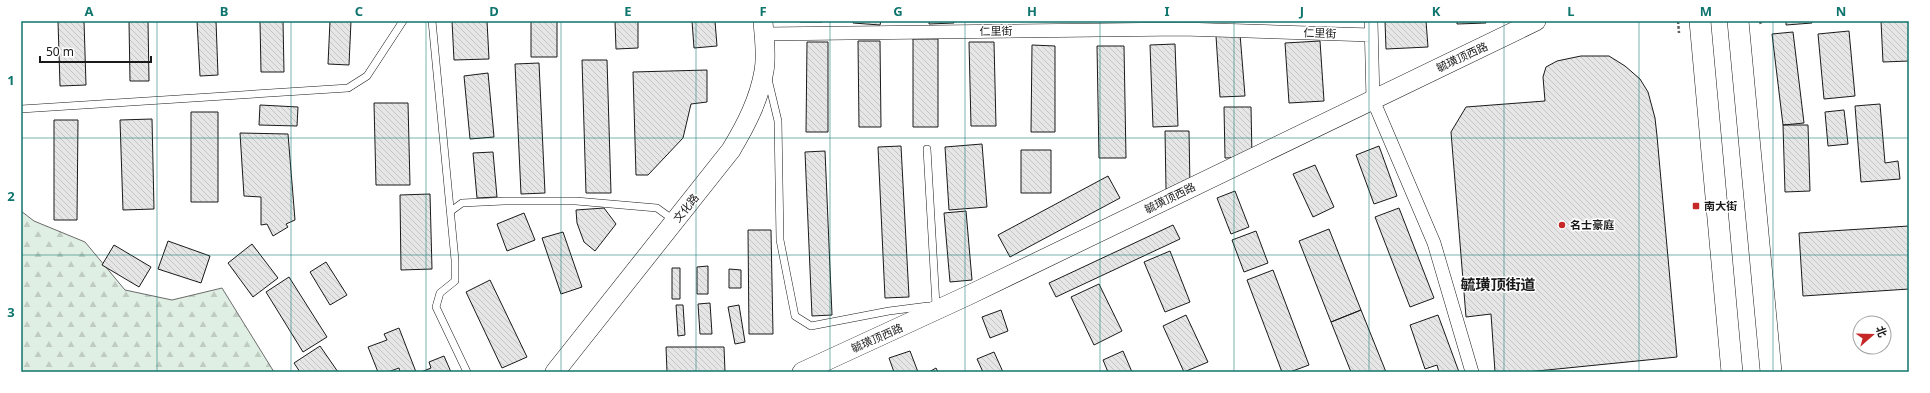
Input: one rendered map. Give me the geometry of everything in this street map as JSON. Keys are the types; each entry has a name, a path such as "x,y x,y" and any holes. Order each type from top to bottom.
{"main road":[{"path":"1700,21 1732,372"},
{"path":"1738,21 1771,372"}],"street":[{"path":"1371,21 1373,100 1434,243 1472,372"},
{"name":"毓璜顶西路","path":"802,372 969,295 1536,21"},
{"name":"仁里街","path":"764,27 1181,25 1371,34"},
{"name":"文化路","path":"555,372 732,150 754,109 765,69 764,27"}],"lane":[{"path":"21,109 348,88 367,76 403,21"},
{"path":"432,21 455,260 455,281 440,293 436,308 467,372"},
{"path":"765,69 773,95 778,121 780,240 795,316 811,326 889,311 936,305 969,295"},
{"path":"927,149 936,305"},
{"path":"451,211 462,203 504,201 576,201 657,208 676,222"}],"path":[{"path":"1678,21 1679,33"}],"green space":[{"path":"21,211 34,221 85,242 125,290 172,300 222,288 274,372 21,372"}],"building":[{"path":"58,21 84,21 86,85 60,86"},
{"path":"129,21 148,21 149,81 130,81"},
{"path":"197,21 216,21 218,75 200,76"},
{"path":"260,21 283,21 284,72 261,72"},
{"path":"330,21 351,21 349,65 328,64"},
{"path":"452,21 487,21 489,59 454,60"},
{"path":"531,21 557,21 557,57 531,57"},
{"path":"615,21 638,21 638,48 616,49"},
{"path":"692,21 715,21 717,46 694,48"},
{"path":"822,21 822,22 800,22"},
{"path":"853,21 881,21 880,25 853,23"},
{"path":"929,21 954,21 954,23 929,24"},
{"path":"1385,21 1426,21 1428,47 1386,49"},
{"path":"1457,21 1486,21 1486,23 1457,24"},
{"path":"1786,21 1812,21 1812,23 1786,25"},
{"path":"1881,21 1909,21 1909,61 1883,62"},
{"path":"1849,31 1855,96 1824,99 1818,34"},
{"path":"1793,32 1804,123 1783,125 1772,34"},
{"path":"1240,34 1245,96 1220,97 1216,36"},
{"path":"913,39 938,39 938,127 913,127"},
{"path":"858,41 880,41 881,127 859,127"},
{"path":"1320,41 1324,101 1289,103 1285,43"},
{"path":"807,42 828,42 828,132 806,132"},
{"path":"969,42 994,42 996,126 971,126"},
{"path":"1175,44 1178,126 1153,127 1150,45"},
{"path":"1032,45 1055,46 1055,132 1031,132"},
{"path":"1097,46 1124,46 1126,158 1099,158"},
{"name":"名士豪庭","path":"1581,56 1609,56 1625,66 1640,79 1648,92 1655,118 1657,136 1677,357 1527,372 1495,372 1491,314 1466,317 1451,132 1466,107 1545,101 1543,77 1546,67 1557,61"},
{"path":"582,60 607,60 611,193 586,193"},
{"path":"539,63 545,193 521,194 515,64"},
{"path":"707,70 707,102 691,104 683,138 648,175 636,175 633,72"},
{"path":"488,73 494,137 470,139 464,76"},
{"path":"374,103 408,103 410,185 376,185"},
{"path":"1880,104 1885,163 1898,161 1900,179 1861,182 1855,106"},
{"path":"260,105 298,107 297,126 259,125"},
{"path":"1224,107 1251,107 1252,157 1225,158"},
{"path":"1844,110 1848,144 1828,146 1825,112"},
{"path":"191,112 218,112 218,202 191,202"},
{"path":"152,119 154,209 123,210 120,120"},
{"path":"54,120 78,120 77,220 54,220"},
{"path":"1783,125 1808,125 1810,191 1785,192"},
{"path":"1165,131 1189,131 1190,188 1166,189"},
{"path":"240,133 288,134 295,220 286,224 288,227 273,236 267,224 261,225 261,197 244,196"},
{"path":"982,144 987,207 949,210 945,147"},
{"path":"901,146 909,297 885,298 878,147"},
{"path":"1379,146 1397,196 1374,204 1356,155"},
{"path":"1021,150 1051,150 1051,193 1021,193"},
{"path":"825,151 832,315 812,316 805,152"},
{"path":"493,152 497,197 477,198 473,153"},
{"path":"1315,165 1334,207 1313,217 1293,174"},
{"path":"1108,176 1120,198 1010,257 998,235"},
{"path":"1235,191 1249,227 1231,234 1217,198"},
{"path":"430,194 432,269 401,270 400,195"},
{"path":"604,208 616,224 595,251 584,242 577,223 576,210"},
{"path":"1399,208 1434,298 1410,307 1375,217"},
{"path":"966,211 972,280 950,282 944,213"},
{"path":"524,213 535,240 507,251 497,224"},
{"path":"1173,225 1180,239 1056,297 1049,283"},
{"path":"1909,226 1909,289 1803,296 1799,233"},
{"path":"1329,229 1361,310 1331,322 1299,241"},
{"path":"748,230 771,230 773,334 749,334"},
{"path":"1256,231 1268,263 1244,272 1232,240"},
{"path":"563,232 582,287 561,294 542,238"},
{"path":"168,241 210,256 201,283 158,269"},
{"path":"252,244 278,278 253,297 228,263"},
{"path":"114,245 151,267 139,287 102,265"},
{"path":"1170,251 1190,302 1165,312 1144,262"},
{"path":"326,262 347,295 330,305 310,272"},
{"path":"708,266 708,294 697,294 697,267"},
{"path":"672,268 680,268 680,299 672,299"},
{"path":"729,269 741,270 741,288 729,288"},
{"path":"1273,270 1309,365 1290,372 1282,372 1247,280"},
{"path":"289,277 327,337 303,352 266,292"},
{"path":"490,280 527,357 502,368 466,292"},
{"path":"1099,284 1122,331 1094,345 1071,297"},
{"path":"710,303 712,334 700,334 698,304"},
{"path":"676,305 683,305 685,335 678,336"},
{"path":"739,305 745,342 735,344 728,307"},
{"path":"1001,310 1008,331 990,338 982,317"},
{"path":"1361,310 1386,372 1351,372 1331,322"},
{"path":"1186,315 1208,362 1184,372 1163,326"},
{"path":"1438,315 1459,372 1439,372 1437,365 1425,369 1410,325"},
{"path":"399,328 416,372 400,372 399,368 388,372 378,372 368,347 387,340 384,334"},
{"path":"320,346 338,372 300,372 294,363"},
{"path":"666,347 724,347 725,372 667,372"},
{"path":"910,351 918,372 894,372 889,358"},
{"path":"1123,351 1132,372 1108,372 1103,360"},
{"path":"994,352 1003,372 983,372 977,359"},
{"path":"444,356 451,372 421,372 431,368 429,362"},
{"path":"936,368 938,372 929,372"}],"place":[{"name":"南大街","path":"1696,206"},
{"name":"名士豪庭","path":"1562,225"}],"district":[{"name":"毓璜顶街道","path":"1498,285"}]}
